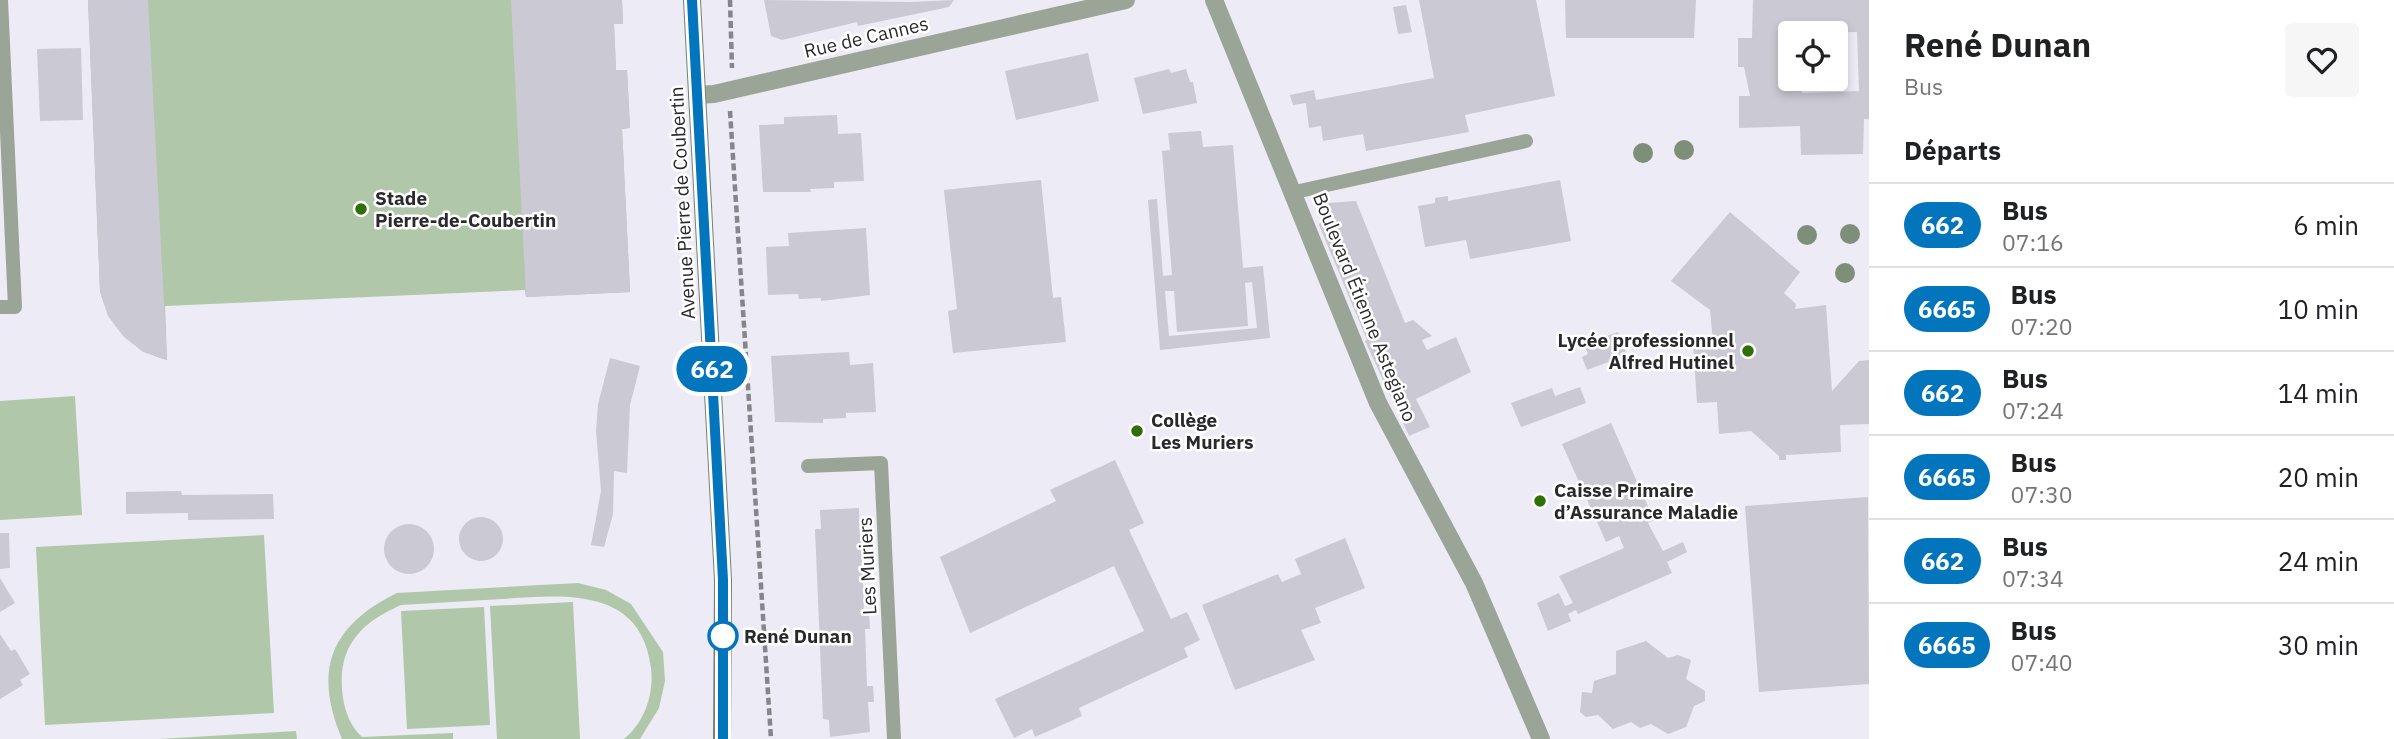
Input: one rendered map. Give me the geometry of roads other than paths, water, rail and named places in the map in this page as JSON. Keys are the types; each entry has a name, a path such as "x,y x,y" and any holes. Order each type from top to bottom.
{"main road":[{"name":"Avenue Pierre de Coubertin","path":"692,0 723,580 722,739"}],"street":[{"name":"Rue de Cannes","path":"697,95 714,94 1126,0"},
{"name":"Boulevard Étienne Astegiano","path":"1214,0 1295,192 1378,403 1474,583 1541,739"}],"lane":[{"path":"0,307 15,307 1,0"},
{"path":"1295,192 1526,141"},
{"name":"Les Muriers","path":"808,466 881,463 894,739"}],"place":[{"name":"Stade Pierre-de-Coubertin","path":"361,209"},
{"name":"Lycée professionnel Alfred Hutinel","path":"1748,351"},
{"name":"Collège Les Muriers","path":"1137,431"},
{"name":"Caisse Primaire d’Assurance Maladie","path":"1540,501"},
{"name":"René Dunan","path":"723,636"}]}
